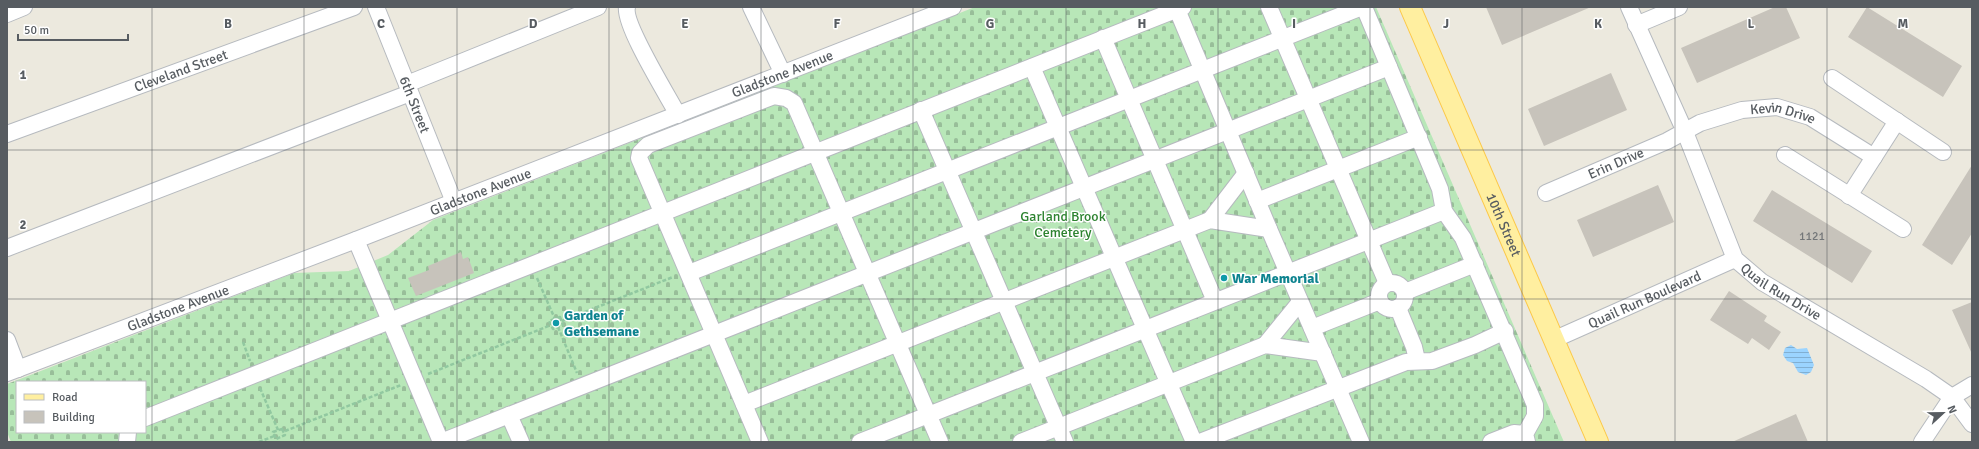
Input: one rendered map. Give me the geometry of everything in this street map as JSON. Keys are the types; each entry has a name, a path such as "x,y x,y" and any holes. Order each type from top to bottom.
{"main road":[{"name":"10th Street","path":"1410,7 1598,442"}],"street":[{"path":"7,14 24,7"},
{"name":"Cleveland Street","path":"7,134 354,7"},
{"name":"6th Street","path":"376,7 454,202"},
{"path":"7,248 408,88 598,7"},
{"path":"626,7 625,13 635,36 678,115"},
{"path":"750,7 783,74"},
{"name":"Gladstone Avenue","path":"12,371 356,240 954,7"},
{"path":"1269,7 1388,283"},
{"path":"689,272 1363,7 1440,189 1444,211 1464,238 1535,405 1535,416 1526,438 1514,433 1491,442"},
{"name":"Quail Run Drive","path":"1628,7 1685,132 1735,259 1762,282 1926,379 1952,397 1972,424"},
{"path":"1636,25 1679,7"},
{"path":"146,418 1179,8 1202,70 1338,388 1356,440"},
{"path":"1103,38 1215,301"},
{"path":"1032,66 1194,442"},
{"path":"356,240 441,442 1389,67"},
{"path":"1832,78 1943,152"},
{"path":"760,442 664,212 639,158 640,153 648,145 774,96 786,98 794,103 840,213 940,442"},
{"name":"Kevin Drive","path":"1685,132 1700,123 1742,110 1777,107 1810,117 1874,157"},
{"path":"921,110 1065,442"},
{"path":"1849,196 1897,122"},
{"name":"Erin Drive","path":"1546,193 1685,132"},
{"path":"1257,201 1419,137"},
{"path":"1785,155 1903,229"},
{"path":"1210,220 1246,173"},
{"path":"860,442 1444,211"},
{"path":"744,404 1210,220 1269,228"},
{"name":"Quail Run Boulevard","path":"1553,340 1735,259"},
{"path":"1405,292 1475,264"},
{"path":"1388,283 1398,284 1405,292 1405,301 1398,308 1388,309 1380,301 1380,290 1388,283"},
{"path":"1312,328 1380,301"},
{"path":"1021,442 1265,345 1300,302"},
{"path":"1398,308 1414,348 1417,360"},
{"path":"1200,442 1406,362 1417,360 1432,361 1505,332"},
{"path":"7,340 12,371"},
{"path":"1265,345 1323,353"},
{"path":"1922,442 1952,397 1972,385"},
{"path":"510,415 521,442"}],"path":[{"path":"532,264 555,318"},
{"path":"562,321 689,272"},
{"path":"560,317 562,321 563,324 553,329 549,321 560,317"},
{"path":"558,327 582,386"},
{"path":"282,428 285,435 276,439 274,436 273,432 282,428"},
{"path":"259,442 274,436"},
{"path":"281,438 282,442"}],"green space":[{"name":"Garland Brook Cemetery","path":"975,7 1376,7 1564,442 11,442 7,432 7,384 294,273 349,271 388,255 433,220"}],"water":[{"path":"1791,345 1797,349 1807,348 1814,365 1811,372 1806,375 1798,372 1793,363 1787,361 1783,355 1785,348"}],"building":[{"path":"1486,7 1591,7 1502,45"},
{"path":"1775,7 1786,7 1800,38 1697,83 1681,48"},
{"path":"1867,7 1962,66 1943,97 1848,37"},
{"path":"1611,73 1627,110 1544,146 1528,109"},
{"path":"1972,165 1972,233 1952,265 1922,245"},
{"path":"1658,185 1674,222 1593,257 1577,220"},
{"path":"1772,190 1872,251 1852,283 1753,221"},
{"path":"461,252 463,259 468,257 474,273 416,296 408,278 429,270 428,266"},
{"path":"1729,291 1767,316 1764,321 1781,332 1769,350 1752,338 1748,344 1710,320"},
{"path":"1972,302 1972,354 1952,310"},
{"path":"1796,414 1808,442 1732,442"}],"place":[{"name":"War Memorial","path":"1224,278"},
{"name":"Garden of Gethsemane","path":"556,323"}]}
